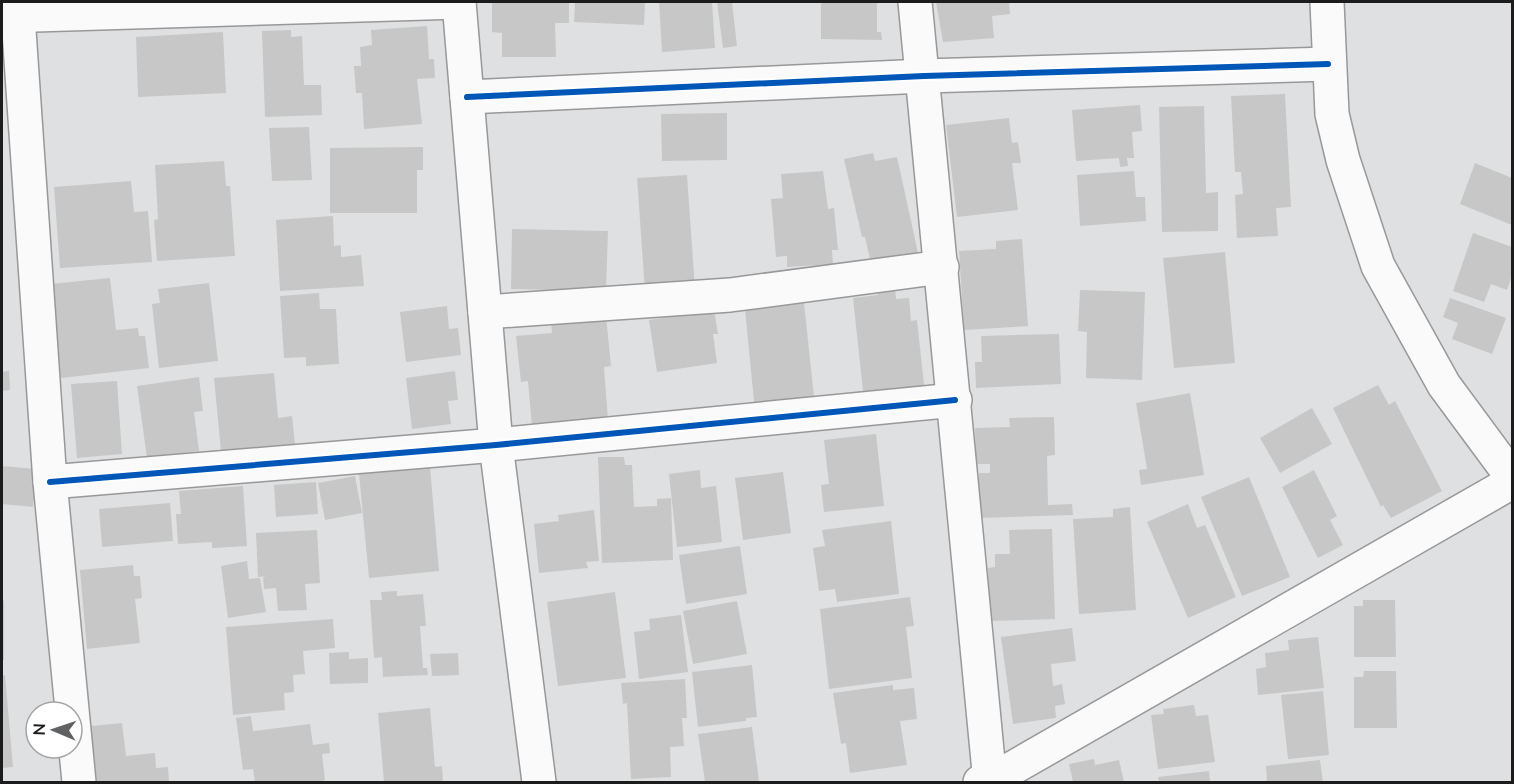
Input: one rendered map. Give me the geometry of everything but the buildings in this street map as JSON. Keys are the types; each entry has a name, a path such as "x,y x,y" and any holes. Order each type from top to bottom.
{"street":[{"path":"79,783 50,482 10,16 459,2 496,445 539,783"},
{"path":"915,2 955,400 987,782 1512,480 1444,385 1378,266 1343,160 1332,114 1326,2"},
{"path":"466,97 924,76 1328,64"},
{"path":"485,312 730,295 942,267"},
{"path":"50,482 496,445 955,400"}],"cycle path":[{"path":"467,97 924,76 1328,64"},
{"path":"50,482 496,445 955,400"}]}
